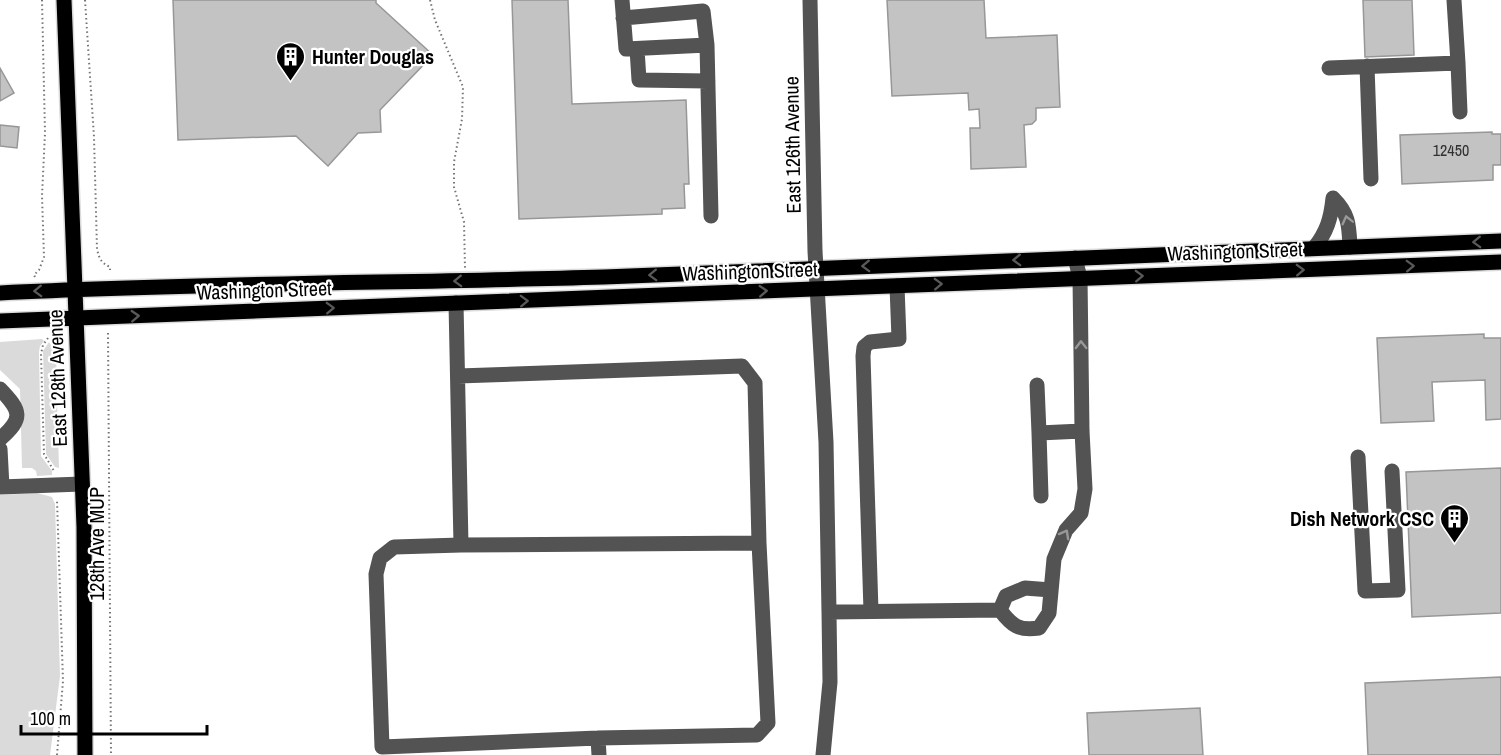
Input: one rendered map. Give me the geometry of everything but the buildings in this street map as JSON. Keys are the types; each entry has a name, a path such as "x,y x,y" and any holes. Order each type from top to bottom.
{"main road":[{"name":"East 128th Avenue","path":"64,0 82,484 85,755"},
{"name":"Washington Street","path":"0,293 298,283 435,282 1501,241"},
{"path":"1350,247 1351,268"},
{"name":"Washington Street","path":"0,321 1501,262"}],"street":[{"path":"622,0 626,49 707,45"},
{"name":"East 126th Avenue","path":"810,0 816,268 826,442 829,612 830,682 823,755"},
{"path":"1454,0 1460,112"},
{"path":"623,18 704,11 707,45 711,216"},
{"path":"637,49 639,80 708,81"},
{"path":"1329,68 1458,63"},
{"path":"1367,66 1371,179"},
{"path":"1314,248 1326,231 1333,198 1344,209 1350,247"},
{"path":"1000,610 1010,623 1028,629 1039,627 1049,613 1054,559 1066,530 1081,513 1085,489 1080,278 1076,258"},
{"path":"871,611 863,356 864,347 870,342 899,339 897,285"},
{"path":"456,303 461,545"},
{"path":"458,376 742,366 756,383 759,543 768,723 757,735 598,738 382,751 376,574 380,558 394,547 759,543"},
{"path":"1037,385 1041,495"},
{"path":"0,389 15,405 17,420 0,439"},
{"path":"1039,433 1082,431"},
{"path":"0,449 1,487 82,484"},
{"path":"1358,457 1365,591 1398,590 1392,471"},
{"path":"1000,610 1006,596 1025,588 1051,590"},
{"path":"829,612 1000,610"},
{"path":"598,738 599,755"}],"path":[{"path":"35,278 34,275 39,270 44,257 42,196 45,133 42,0"},
{"path":"85,0 94,137 97,249 99,258 110,267 110,270"},
{"path":"430,0 435,20 461,78 465,95 454,162 454,187 464,222 465,268"},
{"name":"128th Ave MUP","path":"108,333 111,755"},
{"path":"48,338 41,354 44,454 56,472"},
{"name":"128th Ave MUP","path":"57,500 63,681 57,755"}],"shaded area":[{"path":"42,339 44,341 39,352 41,456 52,471 52,475 37,476 36,471 32,468 22,468 20,389 0,370 0,342"},
{"path":"49,342 56,350 57,395 54,396 57,402 59,468 55,467 46,454 43,351"},
{"path":"37,493 52,497 55,504 60,676 50,755 0,755 0,495"}],"place":[{"name":"Hunter Douglas","path":"291,82"},
{"name":"Dish Network CSC","path":"1455,544"}]}
